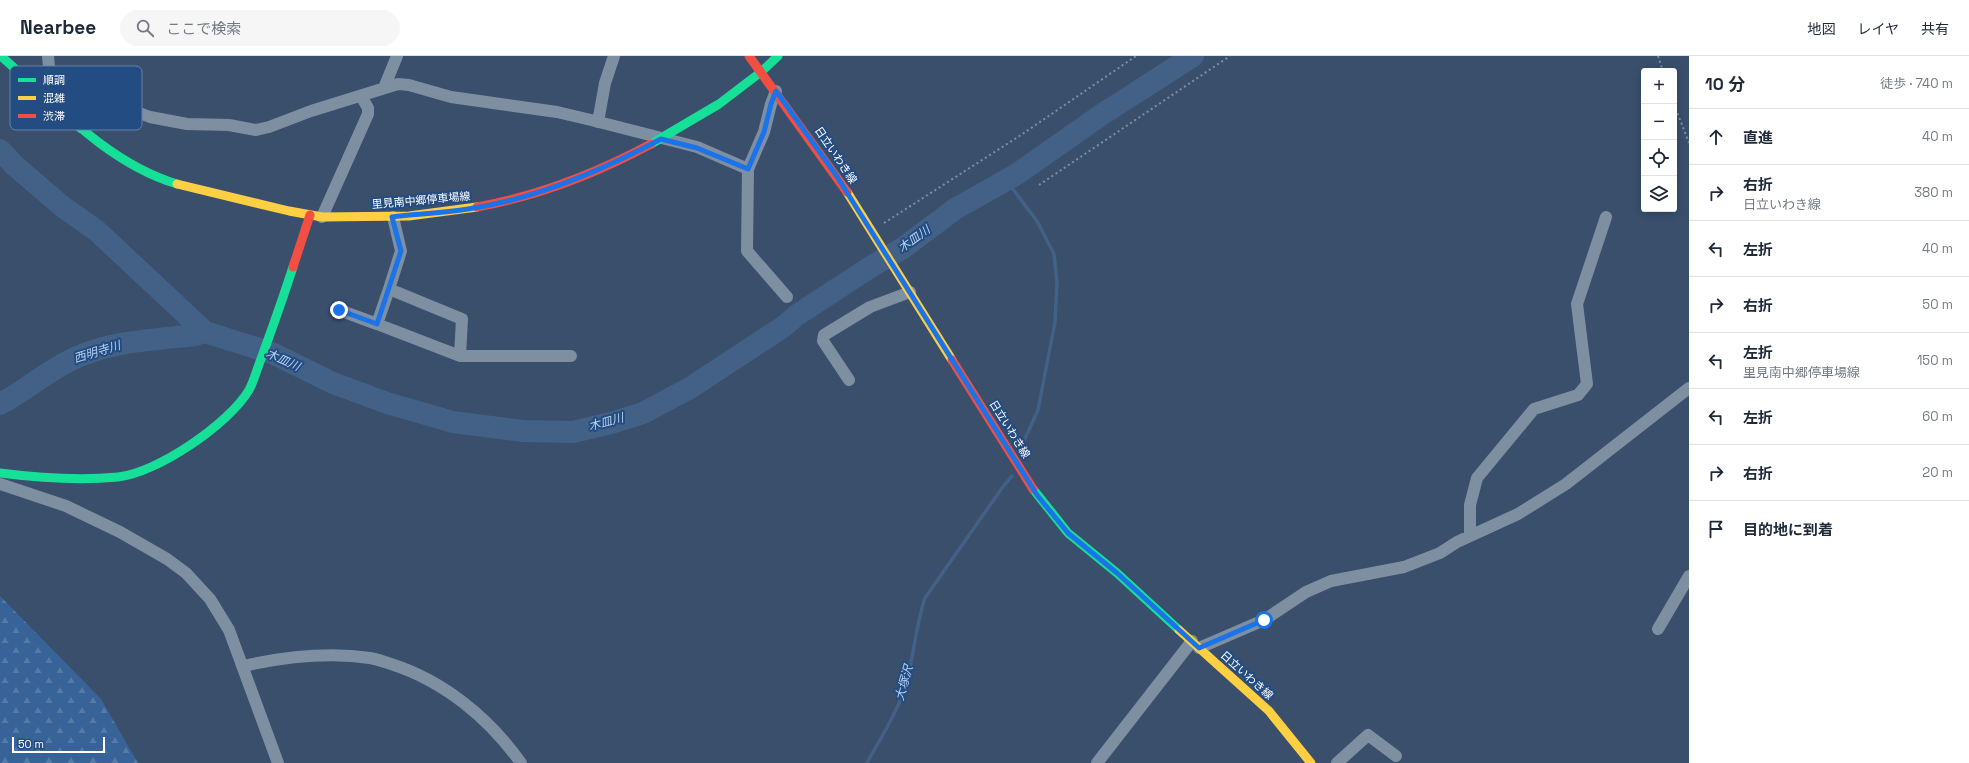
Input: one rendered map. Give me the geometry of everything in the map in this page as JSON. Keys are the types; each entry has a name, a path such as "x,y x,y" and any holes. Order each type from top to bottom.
{"main road":[{"name":"里見南中郷停車場線","path":"1,56 12,66"},
{"name":"日立いわき線","path":"749,56 836,175 1037,495 1052,515 1068,533 1117,573 1269,711 1290,735 1311,763"},
{"name":"里見南中郷停車場線","path":"85,130 118,157 165,180 316,216 392,217 469,209 527,196 581,177 629,156 714,109 761,72 778,56"},
{"path":"0,473 42,478 119,477 148,468 194,443 224,420 249,390 316,216"}],"street":[{"path":"48,56 49,66"},
{"path":"384,88 397,56"},
{"path":"598,122 605,83 614,56"},
{"path":"142,114 186,124 229,125 256,130 398,84 409,85 451,97 557,112 697,148 748,169"},
{"path":"776,91 764,132 748,169 747,251 787,297"},
{"path":"316,216 368,114 368,108 361,96"},
{"path":"377,324 401,251 392,217"},
{"path":"1470,536 1470,505 1478,478 1534,409 1578,395 1587,384 1577,304 1606,217"},
{"path":"389,289 462,319 460,356"},
{"path":"849,380 823,341 824,335 870,307 910,292"},
{"path":"339,310 460,356 571,356"},
{"path":"1097,763 1196,645 1264,620 1306,592 1331,581 1404,567 1440,553 1470,536 1518,514 1566,484 1689,388"},
{"path":"0,484 66,506 120,532 167,559 186,573 210,599 229,630 278,763"},
{"path":"1658,629 1689,576"},
{"path":"243,666 277,659 339,656 371,658 412,671 437,683 477,712 513,751 521,763"},
{"path":"1337,763 1368,735 1396,756"}],"path":[{"path":"871,231 1021,135 1136,56"},
{"path":"1040,185 1230,56"},
{"path":"1658,56 1662,68"},
{"path":"1677,112 1689,143"}],"green space":[{"path":"0,596 101,699 138,763 0,763"}],"waterway":[{"name":"木皿川","path":"0,150 14,165 63,207 97,231 205,332 272,353 333,383 387,403 453,422 523,431 573,432 611,423 643,413 690,388 783,327 797,315 872,266 903,248 955,209 1017,174 1101,115 1193,56"},
{"path":"1006,180 1037,221 1054,254 1057,282 1055,322 1038,410 1023,443"},
{"name":"西明寺川","path":"0,404 54,369 87,353 102,348 132,342 195,335 205,332"},
{"name":"大塚沢","path":"867,763 904,692 919,618 925,598 1012,476"}],"traffic: fast":[{"path":"1,56 12,66"},
{"path":"761,72 778,56"},
{"path":"651,144 719,104 761,72"},
{"path":"83,130 127,162 177,184"},
{"path":"0,473 59,478 89,479 118,477 134,474 171,457 191,445 226,417 249,390 293,267"},
{"path":"1033,489 1068,533 1117,573 1179,630"}],"traffic: slow":[{"path":"177,184 289,211 322,217 409,216 477,207"},
{"path":"847,192 952,360"},
{"path":"1179,630 1269,711 1311,763"}],"traffic: jam":[{"path":"749,56 847,192"},
{"path":"477,207 522,197 545,190 610,165 651,144"},
{"path":"293,267 310,215"},
{"path":"952,360 1033,489"}],"route":[{"path":"339,310 377,324 401,251 392,217 469,209 527,196 581,177 629,156 661,139 678,142 697,148 748,169 764,132 776,91 836,175 1037,495 1068,533 1090,553 1117,573 1199,648 1247,629 1264,620"}]}
